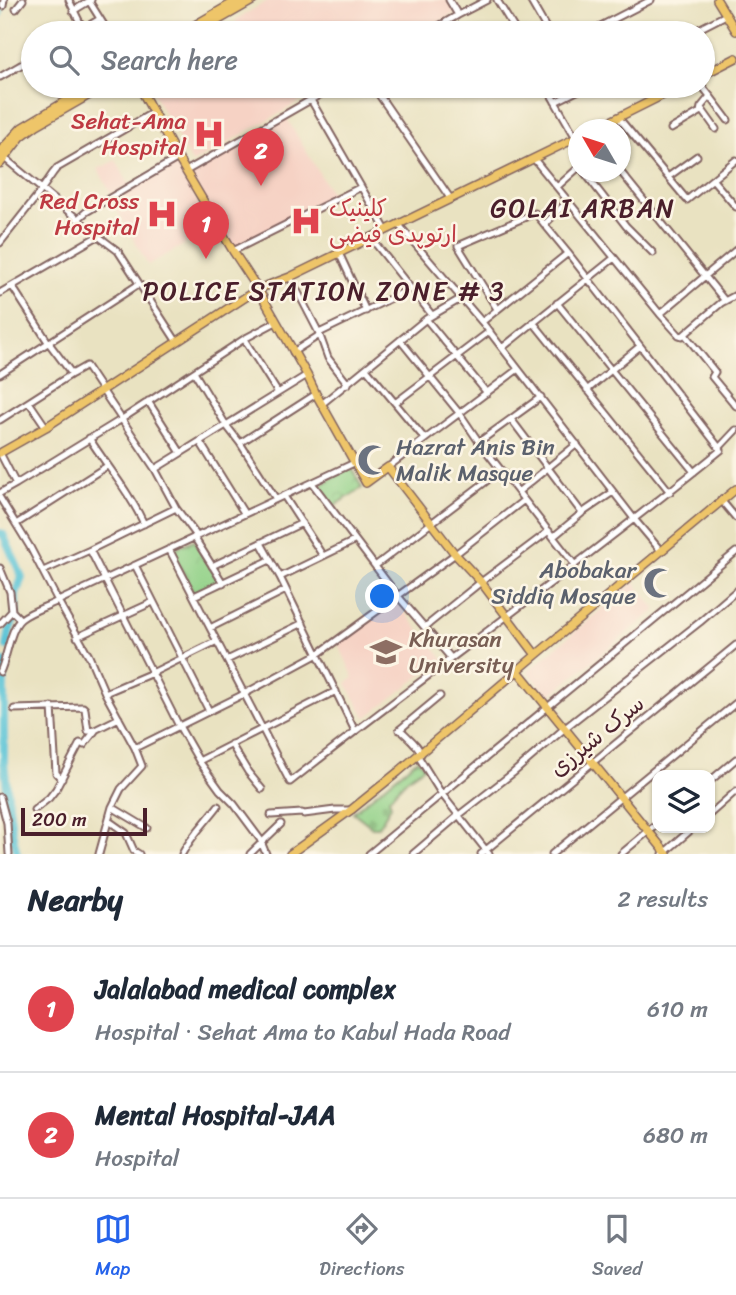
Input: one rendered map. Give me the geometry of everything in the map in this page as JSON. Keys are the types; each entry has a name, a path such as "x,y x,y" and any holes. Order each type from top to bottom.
{"highway":[{"path":"203,21 239,0"},
{"path":"216,21 253,0"},
{"path":"1,157 22,128 72,98"},
{"path":"1,157 36,125 83,98"}],"main road":[{"path":"717,0 736,31"},
{"path":"715,69 736,58"},
{"path":"146,98 178,158 258,289 366,483 388,467 536,654"},
{"path":"614,119 657,98"},
{"path":"0,453 46,427 258,289 290,277 568,142"},
{"path":"290,854 351,810 419,755 536,654 736,489"},
{"path":"518,671 665,853"}],"street":[{"path":"16,9 23,0"},
{"path":"69,0 79,21"},
{"path":"449,0 457,15"},
{"path":"447,21 487,0"},
{"path":"498,0 510,21"},
{"path":"530,0 542,21"},
{"path":"610,21 651,0"},
{"path":"73,11 91,1 100,19 97,21"},
{"path":"715,21 726,16"},
{"path":"0,77 21,65"},
{"path":"186,171 314,98"},
{"path":"381,98 450,198"},
{"path":"553,98 568,123"},
{"path":"555,102 563,98"},
{"path":"671,129 700,112 708,98"},
{"path":"712,98 729,120"},
{"path":"311,100 386,230"},
{"path":"701,108 716,129"},
{"path":"0,243 57,168 154,112"},
{"path":"618,117 687,200 736,160"},
{"path":"667,177 697,156"},
{"path":"1,157 118,251 177,342"},
{"path":"78,219 178,158"},
{"path":"534,159 680,336 724,300 736,295"},
{"path":"556,187 568,178"},
{"path":"713,180 736,207"},
{"path":"592,182 626,226 653,253"},
{"path":"628,182 724,300"},
{"path":"233,251 361,187"},
{"path":"544,225 568,201"},
{"path":"169,548 290,782 635,520 721,450 534,213 458,246 497,309"},
{"path":"398,224 482,322 661,551"},
{"path":"0,293 98,236"},
{"path":"371,237 456,356 487,393"},
{"path":"660,314 736,250"},
{"path":"339,253 366,311"},
{"path":"482,322 568,253"},
{"path":"502,348 614,258"},
{"path":"290,277 319,333 328,358 348,384"},
{"path":"0,374 139,284"},
{"path":"12,286 72,374"},
{"path":"293,352 319,333 410,289"},
{"path":"323,403 429,317 462,298"},
{"path":"557,303 694,472"},
{"path":"99,854 112,807 121,789 142,766 89,656 0,495 244,339 276,322"},
{"path":"533,322 670,492"},
{"path":"395,403 489,331"},
{"path":"685,334 715,372 712,377 736,406"},
{"path":"244,339 278,393"},
{"path":"400,340 575,565"},
{"path":"587,390 639,346"},
{"path":"0,420 86,366 155,469 223,583"},
{"path":"366,368 425,439"},
{"path":"388,467 518,369"},
{"path":"194,372 276,499"},
{"path":"155,469 307,375"},
{"path":"240,443 316,394"},
{"path":"480,442 541,397"},
{"path":"148,401 181,453"},
{"path":"29,402 46,427"},
{"path":"511,419 582,513"},
{"path":"719,447 736,430"},
{"path":"89,438 135,504 144,524"},
{"path":"200,442 244,513"},
{"path":"518,492 576,444"},
{"path":"0,453 16,484"},
{"path":"0,672 20,619 355,463"},
{"path":"16,524 107,466"},
{"path":"375,566 501,470"},
{"path":"312,482 354,541 451,658"},
{"path":"553,537 613,492"},
{"path":"284,496 323,555"},
{"path":"135,748 318,654 524,500"},
{"path":"722,500 736,516"},
{"path":"43,571 176,508"},
{"path":"212,566 302,523"},
{"path":"425,627 549,531"},
{"path":"280,577 354,541"},
{"path":"261,543 355,731"},
{"path":"90,550 199,761 260,839 266,854"},
{"path":"369,854 736,552"},
{"path":"194,596 270,560"},
{"path":"135,565 209,711"},
{"path":"1,571 10,592 12,611 20,619"},
{"path":"210,628 286,590"},
{"path":"413,854 565,728 736,592"},
{"path":"77,638 153,602"},
{"path":"0,624 12,611"},
{"path":"227,660 303,623"},
{"path":"105,693 217,641"},
{"name":"سرک شیرزی","path":"485,853 736,645"},
{"path":"199,761 336,691"},
{"path":"440,696 399,729 416,744 420,750 419,755 441,793 485,853"},
{"path":"552,854 736,703"},
{"path":"52,707 56,773 62,779"},
{"path":"14,709 83,707 88,731 120,718"},
{"path":"34,810 56,789 80,743 84,745 95,730"},
{"path":"231,744 262,789"},
{"path":"715,777 736,759"},
{"path":"715,810 736,791"},
{"path":"0,797 9,854"},
{"path":"182,854 186,845 218,806"},
{"path":"112,807 147,828"},
{"path":"271,815 351,810"},
{"path":"110,821 126,833 134,851 139,854"},
{"path":"250,854 281,824"},
{"path":"621,854 652,828"},
{"path":"665,853 687,833"}],"shaded area":[{"path":"269,0 447,0 455,13 441,21 235,20"},
{"name":"Sehat-Ama Hospital","path":"156,98 307,98 192,163"},
{"path":"286,117 334,198 233,251 189,173"},
{"path":"116,160 129,185 111,194 98,169"},
{"name":"Red Cross Hospital","path":"175,164 214,228 148,265 112,201"},
{"path":"634,582 656,610 549,696 528,671"},
{"name":"Khurasan University","path":"396,601 423,635 422,639 426,637 444,660 366,718 346,683 354,678 338,643"}],"green space":[{"path":"351,466 362,488 333,507 318,487"},
{"path":"194,540 220,580 194,594 171,550"},
{"path":"418,759 424,767 408,778 389,798 391,806 378,827 372,827 353,812"}],"waterway":[{"path":"0,20 4,8"},
{"path":"0,533 3,534 22,577 16,595 16,615 7,646"},
{"path":"4,662 4,763 17,854"}],"place":[{"name":"Sehat-Ama Hospital","path":"209,134"},
{"name":"Mental Hospital-JAA","path":"261,186"},
{"name":"Red Cross Hospital","path":"162,214"},
{"name":"کلینیک ارتوپدی فیضی","path":"306,221"},
{"name":"Jalalabad medical complex","path":"206,259"},
{"name":"Hazrat Anis Bin Malik Masque","path":"373,460"},
{"name":"Abobakar Siddiq Mosque","path":"659,583"},
{"name":"Khurasan University","path":"386,652"}],"district":[{"name":"GOLAI ARBAN","path":"583,208"},
{"name":"POLICE STATION ZONE # 3","path":"324,291"}]}
